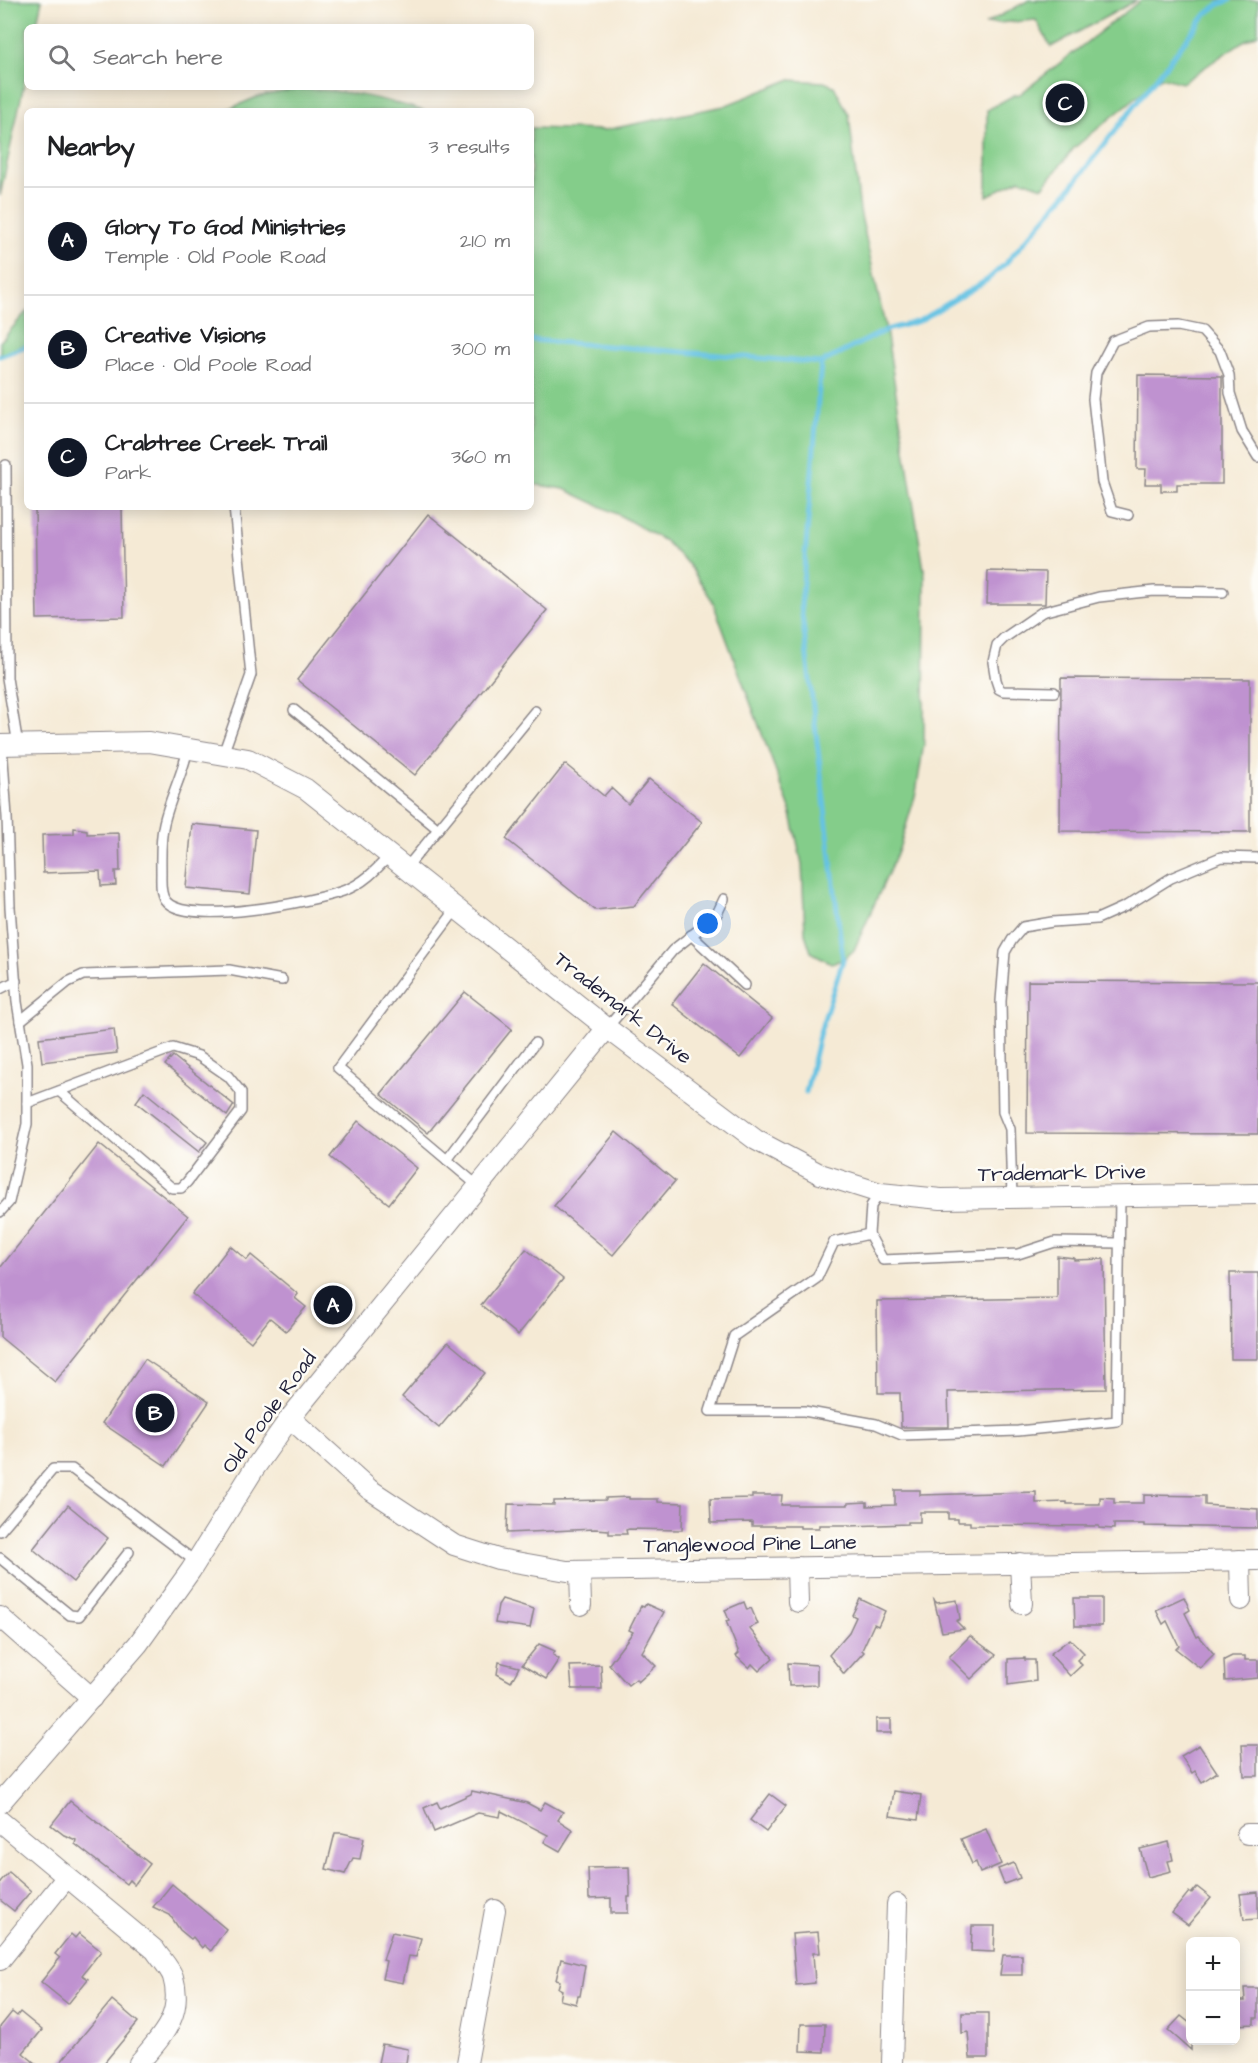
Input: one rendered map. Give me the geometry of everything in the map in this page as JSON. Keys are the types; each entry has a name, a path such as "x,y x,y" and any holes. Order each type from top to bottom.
{"street":[{"name":"Trademark Drive","path":"7,745 149,742 248,759 306,789 607,1028 762,1144 820,1174 880,1193 941,1199 1258,1194"},
{"name":"Old Poole Road","path":"0,1803 138,1644 196,1562 254,1469 290,1418 607,1028"},
{"name":"Tanglewood Pine Lane","path":"290,1418 369,1489 454,1545 498,1559 567,1571 1249,1560"},
{"path":"1241,1600 1249,1560"},
{"path":"1020,1563 1022,1604"},
{"path":"798,1567 798,1602"},
{"path":"580,1571 581,1605"},
{"path":"0,1617 92,1698"},
{"path":"0,1821 155,1950 173,1975 177,2006 164,2035 139,2063"},
{"path":"0,1960 66,1878"},
{"path":"892,2063 897,1904"},
{"path":"467,2063 495,1910"}],"lane":[{"path":"1128,515 1112,511 1101,482 1093,399 1096,373 1113,341 1149,327 1178,326 1203,332 1221,351 1229,375 1230,393 1242,431 1258,457"},
{"path":"0,1212 9,1202 27,1124 27,1064 20,1021 10,907 7,817 6,465"},
{"path":"223,754 250,675 234,510"},
{"path":"1054,692 1003,691 999,689 993,662 997,645 1042,612 1110,596 1154,591 1223,592"},
{"path":"294,710 438,829"},
{"path":"407,867 535,711"},
{"path":"188,748 185,765 164,822 161,848 162,892 165,900 171,905 197,913 269,908 344,891 370,876 390,855"},
{"path":"1012,1198 1010,1129 1003,1112 1001,1001 1005,952 1012,940 1023,927 1052,922 1096,919 1126,906 1171,878 1221,857 1258,858"},
{"path":"607,1028 673,950 716,916 724,899"},
{"path":"457,908 338,1068 478,1186"},
{"path":"691,936 745,985"},
{"path":"20,1021 68,982 83,975 229,970 282,980"},
{"path":"0,989 16,981"},
{"path":"447,1160 535,1043"},
{"path":"27,1103 173,1048 199,1056 228,1077 241,1092 241,1111 187,1182 181,1188 172,1188 59,1091"},
{"path":"880,1193 871,1206 869,1234 883,1260 1018,1254 1055,1242 1119,1243"},
{"path":"869,1234 834,1242 818,1278 734,1336 710,1411 804,1411 876,1424 902,1435 1018,1431 1117,1421 1120,1196"},
{"path":"0,1531 53,1469 72,1469 196,1562"},
{"path":"0,1558 69,1615 79,1617 129,1552"}],"green space":[{"path":"0,0 42,0 37,24 24,24 24,84 0,196"},
{"path":"1029,0 1137,0 1051,47 1036,20 985,24"},
{"path":"1141,0 1258,0 1258,34 1242,42 1182,83 1161,77 1074,148 1043,187 1020,179 987,196 987,110 1020,94"},
{"path":"789,80 824,82 834,86 849,115 860,211 886,330 925,576 924,743 916,793 899,849 854,950 843,960 831,963 811,952 805,934 802,864 790,809 712,600 689,565 665,541 619,515 564,489 534,484 534,128 605,130 724,106"},
{"path":"291,90 330,91 361,95 414,108 231,108 257,97"},
{"path":"24,314 24,345 0,355 0,342"}],"building":[{"path":"1138,375 1222,376 1222,484 1177,484 1177,491 1161,491 1161,484 1145,484 1146,469 1137,469"},
{"path":"35,510 122,510 124,617 37,619"},
{"path":"428,514 547,610 415,775 297,680"},
{"path":"988,571 1046,572 1045,604 987,604"},
{"path":"1061,678 1250,679 1250,832 1060,831"},
{"path":"565,764 604,796 611,788 628,804 649,779 702,822 634,906 595,910 506,839"},
{"path":"192,824 256,830 250,894 186,888"},
{"path":"74,828 87,830 87,834 119,833 120,871 115,871 116,885 101,886 100,871 43,873 42,835 74,834"},
{"path":"704,963 772,1018 740,1058 672,1004"},
{"path":"1028,981 1258,982 1258,1134 1027,1133"},
{"path":"465,992 512,1029 428,1133 381,1094"},
{"path":"114,1029 117,1053 42,1062 39,1038"},
{"path":"173,1056 234,1105 227,1116 165,1065"},
{"path":"144,1091 207,1142 199,1152 136,1102"},
{"path":"358,1121 417,1168 389,1204 330,1157"},
{"path":"616,1132 675,1181 613,1255 554,1206"},
{"path":"99,1144 188,1216 55,1382 0,1337 0,1268"},
{"path":"230,1246 247,1260 251,1255 298,1294 295,1298 306,1307 286,1331 270,1318 251,1342 192,1294"},
{"path":"526,1249 563,1279 518,1335 481,1305"},
{"path":"1057,1256 1074,1258 1074,1260 1104,1259 1106,1389 948,1392 949,1427 901,1427 900,1393 878,1393 877,1301 1057,1298"},
{"path":"1230,1273 1258,1273 1258,1359 1231,1359"},
{"path":"448,1342 485,1373 439,1428 402,1397"},
{"path":"145,1359 209,1402 166,1466 102,1423"},
{"path":"895,1490 920,1490 920,1495 1036,1492 1036,1503 1067,1502 1067,1504 1100,1504 1100,1497 1114,1498 1114,1503 1144,1503 1144,1495 1205,1496 1205,1505 1258,1509 1258,1528 1144,1526 1144,1524 1114,1524 1114,1529 1099,1528 1099,1526 970,1525 970,1522 948,1519 948,1512 920,1512 920,1522 908,1522 908,1524 819,1525 819,1528 800,1528 800,1526 752,1526 752,1522 711,1523 710,1499 782,1495 781,1505 848,1505 848,1503 867,1502 867,1506 895,1505"},
{"path":"629,1497 629,1499 658,1499 658,1502 683,1503 682,1530 629,1529 626,1530 627,1534 609,1534 609,1530 595,1529 507,1533 508,1504 554,1505 554,1501"},
{"path":"68,1505 108,1538 73,1582 33,1549"},
{"path":"1184,1597 1190,1610 1185,1613 1197,1637 1199,1636 1214,1654 1200,1668 1176,1649 1179,1646 1167,1621 1163,1624 1156,1610"},
{"path":"1074,1598 1102,1598 1102,1626 1075,1626"},
{"path":"502,1599 534,1609 530,1628 495,1623 498,1605"},
{"path":"860,1599 885,1611 878,1626 874,1624 862,1650 864,1652 844,1674 829,1655 849,1632 856,1617 852,1615"},
{"path":"934,1600 937,1603 957,1600 960,1619 956,1621 964,1629 942,1632"},
{"path":"744,1602 747,1610 751,1608 758,1624 749,1628 773,1658 759,1671 752,1664 749,1668 736,1656 739,1653 726,1621 729,1620 725,1610"},
{"path":"646,1604 664,1612 642,1652 656,1666 638,1682 636,1679 628,1685 609,1664 633,1632 629,1630 641,1606 644,1607"},
{"path":"970,1636 996,1655 971,1679 949,1657"},
{"path":"1070,1639 1084,1653 1077,1660 1082,1665 1070,1676 1050,1654"},
{"path":"539,1644 555,1651 553,1655 559,1659 546,1679 522,1665"},
{"path":"1232,1656 1245,1656 1245,1660 1258,1660 1258,1678 1225,1681 1224,1660"},
{"path":"1025,1658 1025,1660 1035,1660 1036,1681 1008,1685 1008,1659"},
{"path":"499,1662 519,1667 511,1682 497,1674"},
{"path":"788,1663 817,1665 817,1685 789,1686"},
{"path":"601,1665 602,1689 572,1689 570,1666"},
{"path":"876,1719 891,1719 891,1733 876,1733"},
{"path":"1199,1745 1217,1772 1202,1782 1195,1771 1192,1773 1181,1756"},
{"path":"1242,1745 1258,1745 1258,1776 1244,1776"},
{"path":"472,1791 527,1803 540,1810 545,1802 563,1812 558,1820 573,1830 560,1851 544,1842 548,1835 501,1811 500,1817 478,1813 434,1832 424,1808 437,1802 440,1808 471,1794"},
{"path":"894,1791 921,1795 918,1820 890,1816"},
{"path":"770,1794 786,1806 766,1832 750,1820"},
{"path":"70,1801 150,1864 134,1885 129,1880 126,1884 75,1844 76,1840 64,1835 51,1825"},
{"path":"986,1829 1001,1864 980,1873 976,1862 972,1864 961,1839"},
{"path":"335,1833 364,1838 360,1859 353,1858 345,1874 326,1869"},
{"path":"1169,1842 1173,1860 1168,1861 1171,1871 1148,1877 1140,1849"},
{"path":"1014,1863 1020,1878 1004,1884 998,1869"},
{"path":"629,1867 628,1913 611,1913 611,1898 589,1899 588,1868"},
{"path":"9,1872 31,1891 14,1911 0,1900 0,1882"},
{"path":"172,1884 226,1929 211,1951 204,1945 202,1948 193,1937 191,1939 180,1930 170,1915 153,1907"},
{"path":"1197,1887 1211,1898 1188,1925 1172,1913 1189,1892 1191,1894"},
{"path":"1258,1892 1258,1919 1244,1920 1240,1894"},
{"path":"972,1926 995,1926 994,1952 971,1951"},
{"path":"392,1932 421,1938 416,1957 409,1956 403,1983 382,1979 386,1961 383,1960"},
{"path":"818,1932 820,1953 813,1953 815,1983 796,1985 792,1934"},
{"path":"79,1933 101,1951 82,1975 88,1979 68,2004 41,1982 60,1958 55,1954 71,1934 75,1938"},
{"path":"1003,1955 1022,1955 1022,1975 1000,1975"},
{"path":"561,1959 585,1965 580,1996 576,2004 560,2000 562,1990 558,1988 560,1981 556,1980"},
{"path":"1244,1988 1258,1988 1258,2018 1254,2018 1254,2024 1240,2025 1240,2001 1245,2001"},
{"path":"112,2000 138,2022 104,2063 60,2063"},
{"path":"12,2012 17,2016 20,2012 42,2030 23,2053 35,2063 0,2063 0,2027"},
{"path":"962,2013 988,2013 988,2058 970,2058 968,2032 962,2033"},
{"path":"1181,2016 1186,2020 1186,2045 1191,2045 1191,2050 1168,2030"},
{"path":"801,2024 825,2024 824,2052 800,2051"},
{"path":"382,2044 408,2049 406,2063 378,2063"}],"waterway":[{"path":"534,340 821,363 886,330 919,321 987,280 1005,264 1068,191 1206,14 1230,0"},
{"path":"0,356 24,347"},
{"path":"806,1092 819,1035 843,960 801,606 821,363"}],"place":[{"name":"Crabtree Creek Trail","path":"1065,103"},
{"name":"Glory To God Ministries","path":"333,1305"},
{"name":"Creative Visions","path":"155,1413"}]}
